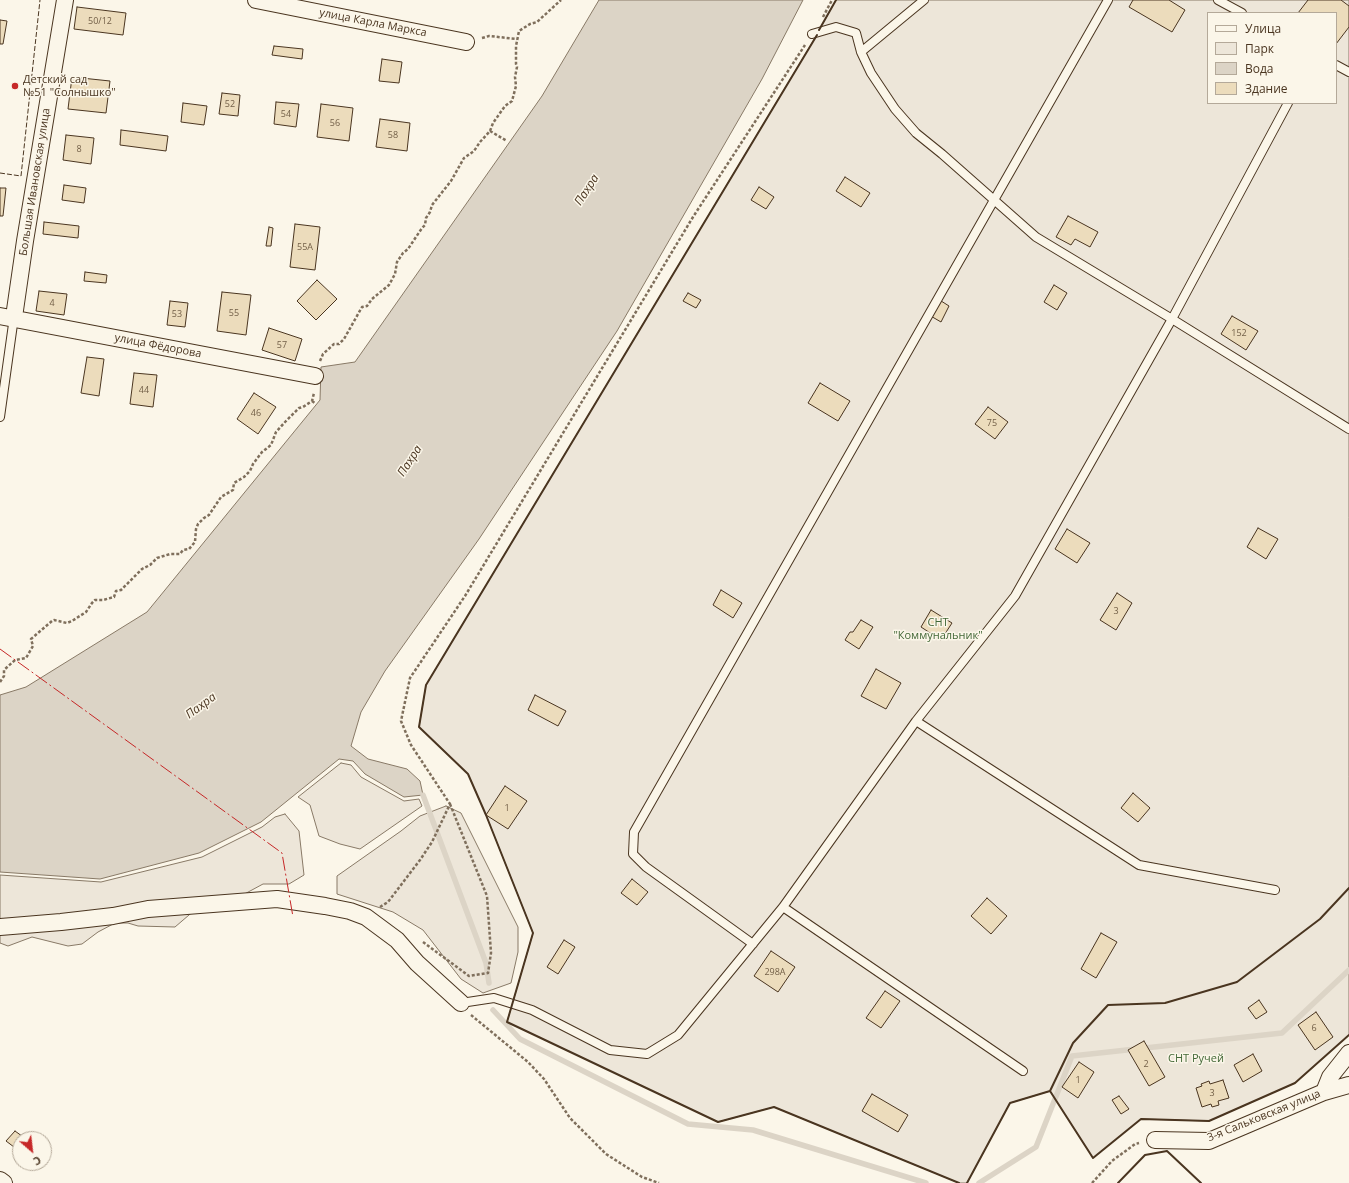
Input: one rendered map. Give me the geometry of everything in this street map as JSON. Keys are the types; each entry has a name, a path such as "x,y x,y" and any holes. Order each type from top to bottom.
{"street":[{"name":"Большая Ивановская улица","path":"7,317 25,241 65,0"},
{"name":"улица Карла Маркса","path":"256,0 466,42"},
{"name":"улица Фёдорова","path":"7,317 315,376"},
{"path":"0,927 113,916 148,909 277,900 350,911 366,917 397,940 417,963 461,1003"},
{"path":"1324,1092 1330,1077 1349,1053"},
{"name":"3-я Сальковская улица","path":"1155,1140 1209,1141 1324,1092 1349,1085"},
{"path":"0,1180 4,1183"}],"lane":[{"path":"861,52 924,0"},
{"path":"753,944 646,867 633,854 634,832 993,199 1108,0"},
{"path":"1218,0 1240,12"},
{"path":"812,34 836,27 856,33 861,52 871,73 895,109 916,133 1036,237 1172,319 1349,429"},
{"path":"1337,65 1349,72"},
{"path":"461,1003 494,998 532,1010 610,1050 647,1054 678,1035 783,907 916,721 1015,596 1172,319 1287,104"},
{"path":"0,417 7,317"},
{"path":"916,721 1138,865 1275,890"},
{"path":"783,907 1024,1071"}],"path":[{"path":"422,941 469,976 488,974 491,953 487,896 450,804 411,745 401,721 410,678 465,596 692,217 812,34 832,0"},
{"path":"466,42 489,36 517,39"},
{"path":"490,131 507,141"},
{"path":"312,401 316,404"},
{"path":"366,917 388,902 420,860 432,842 450,804"},
{"path":"461,1003 476,1020 491,1030 528,1062 544,1079 570,1118 606,1154 642,1176 658,1183"},
{"path":"1092,1183 1112,1160 1135,1144 1155,1140"}],"green space":[{"name":"СНТ \"Коммунальник\"","path":"836,0 1349,0 1349,1035 1295,1083 1209,1121 1141,1119 1093,1158 1050,1091 1010,1103 967,1183 959,1183 774,1107 718,1122 507,1022 533,933 468,774 419,727 426,685 812,43"},
{"path":"341,763 351,765 361,777 404,801 419,799 422,806 360,849 340,844 319,836 310,805 298,797"},
{"path":"446,806 461,813 518,927 518,952 511,983 483,993 461,979 423,930 393,912 337,894 337,876 420,816"},
{"path":"285,814 299,831 304,875 289,884 263,884 239,897 196,909 175,927 138,926 128,923 115,923 98,932 82,944 68,946 32,937 8,946 0,943 0,875 101,882 202,857 262,827 275,817"}],"water":[{"name":"Пахра","path":"599,0 803,0 762,79 617,331 479,539 385,671 361,712 351,746 368,759 407,769 420,781 423,795 404,797 365,774 353,761 339,759 261,822 199,853 100,879 0,872 0,695 26,687 147,612 320,400 321,367 355,362 542,96"}],"building":[{"path":"1133,0 1169,0 1185,10 1172,32 1129,7"},
{"path":"1308,0 1341,0 1349,6 1349,27 1337,43 1337,12 1299,12"},
{"path":"77,7 126,13 123,35 74,29"},
{"path":"0,20 7,21 3,44 0,44"},
{"path":"274,46 303,49 302,59 272,55"},
{"path":"382,59 402,62 399,83 379,81"},
{"path":"72,77 110,81 106,113 68,109"},
{"path":"222,93 240,95 238,116 219,114"},
{"path":"276,102 299,104 296,127 274,124"},
{"path":"183,103 207,106 204,125 181,122"},
{"path":"321,104 353,108 349,141 317,137"},
{"path":"380,119 410,123 407,151 376,147"},
{"path":"121,130 168,136 166,151 120,145"},
{"path":"66,135 94,138 91,164 63,160"},
{"path":"845,177 870,193 861,207 836,191"},
{"path":"64,185 86,188 84,203 62,200"},
{"path":"759,187 774,197 766,209 751,200"},
{"path":"0,188 6,188 3,216 0,216"},
{"path":"1068,216 1098,232 1090,247 1075,239 1071,245 1056,237"},
{"path":"44,222 79,226 78,238 43,234"},
{"path":"295,224 320,227 315,270 290,267"},
{"path":"269,227 273,228 271,246 266,246"},
{"path":"85,272 107,275 106,283 84,281"},
{"path":"317,280 337,299 316,320 297,301"},
{"path":"1054,285 1067,293 1057,310 1044,302"},
{"path":"39,291 67,294 64,315 36,311"},
{"path":"222,292 251,295 246,335 217,331"},
{"path":"688,293 701,300 696,308 683,301"},
{"path":"938,299 949,306 941,322 929,315"},
{"path":"170,301 188,303 185,327 167,325"},
{"path":"1232,316 1258,331 1246,350 1221,334"},
{"path":"269,328 302,339 295,361 262,350"},
{"path":"87,357 104,359 99,396 81,393"},
{"path":"134,373 157,375 153,407 130,404"},
{"path":"820,383 850,401 838,421 808,403"},
{"path":"254,393 276,407 258,434 237,419"},
{"path":"988,407 1008,422 995,439 975,424"},
{"path":"1258,528 1278,539 1266,559 1247,547"},
{"path":"1067,529 1090,543 1077,563 1055,549"},
{"path":"721,590 742,603 733,618 713,605"},
{"path":"1117,593 1132,603 1116,630 1100,620"},
{"path":"931,610 952,623 941,640 921,627"},
{"path":"861,620 873,627 859,649 845,640 850,632 853,632"},
{"path":"876,669 901,683 886,709 861,696"},
{"path":"535,695 566,711 558,726 528,710"},
{"path":"505,786 527,801 508,829 486,815"},
{"path":"1133,793 1150,808 1138,822 1121,808"},
{"path":"632,879 648,892 637,905 621,893"},
{"path":"987,898 1007,916 991,934 971,916"},
{"path":"1101,933 1117,942 1096,978 1081,969"},
{"path":"564,940 575,947 558,974 547,967"},
{"path":"771,951 795,967 778,992 754,976"},
{"path":"885,991 900,1001 881,1028 866,1018"},
{"path":"1259,1000 1267,1012 1256,1019 1248,1008"},
{"path":"1316,1012 1333,1037 1315,1050 1298,1025"},
{"path":"1144,1041 1165,1077 1149,1086 1128,1050"},
{"path":"1253,1054 1262,1071 1243,1082 1234,1065"},
{"path":"1079,1062 1094,1072 1078,1098 1062,1087"},
{"path":"1223,1080 1229,1098 1218,1101 1219,1105 1212,1107 1211,1104 1202,1107 1196,1088 1209,1081 1210,1084"},
{"path":"872,1094 908,1115 898,1132 862,1111"},
{"path":"1119,1096 1129,1109 1121,1114 1112,1100"},
{"path":"12,1134 12,1146 6,1141"}],"waterway":[{"path":"423,795 486,963 489,983"},
{"path":"979,1183 1036,1147 1072,1056 1282,1033 1349,970"},
{"path":"493,1010 520,1039 688,1124 753,1130 926,1183"}],"fence":[{"path":"0,173 21,176 40,0"}],"wall":[{"path":"819,30 836,0"},
{"path":"817,35 426,685 419,727 468,774 533,933 507,1022 718,1122 774,1107 959,1183"},
{"path":"967,1183 1010,1103 1050,1091 1073,1043 1108,1005 1165,1003 1237,982 1320,919 1349,888"},
{"path":"1050,1091 1093,1158 1141,1119 1209,1121 1295,1083 1349,1035"},
{"path":"1118,1183 1145,1155 1167,1151 1201,1183"}],"power":[{"path":"0,649 282,853 293,917"}],"place":[{"name":"Детский сад №51 \"Солнышко\"","path":"15,86"}],"park label":[{"name":"СНТ Ручей","path":"1196,1059"}]}
